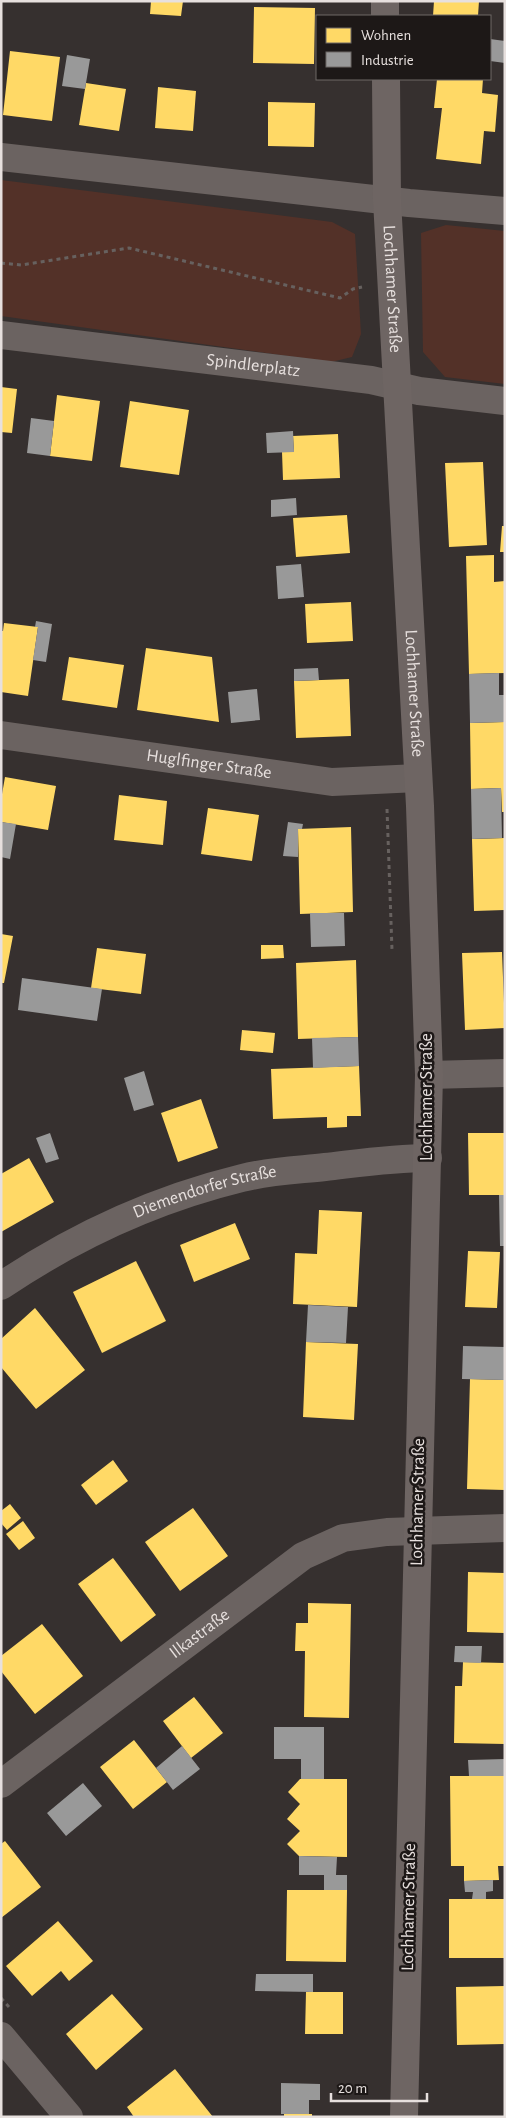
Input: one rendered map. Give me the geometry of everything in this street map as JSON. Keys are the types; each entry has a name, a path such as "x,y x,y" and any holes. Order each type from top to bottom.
{"main road":[{"path":"385,1 385,15"},
{"name":"Lochhamer Straße","path":"386,80 387,200 418,778 429,1075 404,2117"}],"street":[{"path":"1,157 387,200 505,211"},
{"name":"Spindlerplatz","path":"1,335 371,380 419,391 505,401"},
{"name":"Huglfinger Straße","path":"1,736 332,782 386,781 418,778"},
{"path":"429,1075 505,1073"},
{"name":"Diemendorfer Straße","path":"1,1286 41,1259 113,1222 175,1197 244,1177 398,1158 428,1158"},
{"name":"Ilkastraße","path":"1,1784 303,1556 343,1538 418,1530 505,1528"},
{"path":"1,2036 69,2117"}],"path":[{"path":"1,263 21,265 129,248 340,298 353,289 365,287 364,278"},
{"path":"386,781 392,956"}],"shaded area":[{"path":"1,180 332,222 355,234 361,334 352,357 331,362 1,316"},
{"path":"446,225 505,231 505,384 445,377 423,352 421,233"}],"building: Wohnen":[{"path":"151,1 183,1 181,16 150,14"},
{"path":"434,1 479,1 478,15 433,15"},
{"path":"254,7 315,8 314,64 253,63"},
{"path":"10,51 60,57 52,121 3,115"},
{"path":"437,80 483,80 482,93 498,95 495,132 484,131 481,164 436,159 442,108 434,108"},
{"path":"86,83 126,89 119,131 79,125"},
{"path":"158,87 196,91 193,131 155,128"},
{"path":"268,102 315,103 314,147 268,146"},
{"path":"1,387 17,389 12,433 1,432"},
{"path":"57,395 100,401 92,461 50,456"},
{"path":"130,401 189,410 179,475 120,467"},
{"path":"338,434 340,478 283,480 282,452 294,452 293,436"},
{"path":"483,462 487,545 449,547 445,463"},
{"path":"347,515 350,553 296,557 293,518"},
{"path":"502,526 505,526 505,552 500,552"},
{"path":"494,555 494,582 505,581 505,673 469,674 466,556"},
{"path":"351,602 353,641 307,643 305,604"},
{"path":"4,623 38,627 28,696 1,692 1,631 3,631"},
{"path":"146,648 212,657 219,722 137,710"},
{"path":"69,657 124,665 117,708 62,700"},
{"path":"349,679 351,736 296,738 294,681"},
{"path":"505,722 505,812 502,812 501,788 471,789 470,723"},
{"path":"5,777 56,786 48,830 1,822 1,800"},
{"path":"119,795 167,801 163,845 114,840"},
{"path":"208,808 259,815 252,861 201,854"},
{"path":"351,827 353,912 300,914 298,829"},
{"path":"505,838 505,910 474,911 472,839"},
{"path":"1,934 13,936 4,983 1,983"},
{"path":"261,945 283,945 284,958 261,959"},
{"path":"97,948 146,954 141,994 91,988"},
{"path":"502,952 505,1028 465,1030 462,953"},
{"path":"356,960 358,1037 298,1039 296,963"},
{"path":"242,1030 275,1033 273,1053 240,1050"},
{"path":"359,1066 361,1116 347,1116 347,1127 327,1128 327,1117 273,1119 271,1069"},
{"path":"201,1099 218,1148 178,1162 161,1113"},
{"path":"468,1133 505,1133 505,1195 469,1195"},
{"path":"29,1158 54,1202 1,1232 1,1174"},
{"path":"319,1210 362,1212 357,1307 293,1304 295,1253 317,1254"},
{"path":"235,1223 250,1259 194,1282 180,1245"},
{"path":"468,1251 500,1252 497,1308 465,1307"},
{"path":"136,1261 166,1321 102,1353 73,1292"},
{"path":"35,1308 85,1370 36,1409 1,1367 1,1339"},
{"path":"306,1342 358,1344 354,1420 303,1417"},
{"path":"470,1379 505,1380 505,1490 467,1489"},
{"path":"113,1460 128,1481 96,1505 81,1485"},
{"path":"10,1504 21,1518 7,1530 1,1523 1,1511"},
{"path":"193,1508 228,1556 180,1591 145,1542"},
{"path":"23,1521 35,1538 19,1550 6,1534"},
{"path":"113,1558 156,1615 121,1642 78,1584"},
{"path":"468,1572 505,1573 505,1633 467,1632"},
{"path":"308,1603 351,1604 349,1718 304,1717 305,1651 295,1651 296,1623 308,1623"},
{"path":"42,1624 83,1676 35,1714 1,1671 1,1656"},
{"path":"463,1662 505,1663 505,1744 454,1743 455,1686 462,1686"},
{"path":"194,1697 223,1733 191,1758 163,1721"},
{"path":"134,1740 167,1782 133,1809 100,1767"},
{"path":"450,1776 505,1776 505,1866 498,1866 499,1880 464,1881 464,1866 451,1866"},
{"path":"300,1779 347,1779 347,1857 299,1856 287,1844 300,1831 287,1819 300,1804 288,1792"},
{"path":"5,1841 41,1887 1,1918 1,1844"},
{"path":"287,1890 347,1890 346,1962 286,1961"},
{"path":"449,1899 505,1899 505,1958 449,1958"},
{"path":"58,1921 93,1961 69,1981 61,1971 32,1996 6,1966"},
{"path":"505,1986 505,2044 457,2045 456,1987"},
{"path":"306,1992 343,1992 343,2034 305,2034"},
{"path":"112,1994 143,2029 96,2070 66,2034"},
{"path":"175,2069 213,2117 134,2117 127,2107"},
{"path":"284,2114 312,2114 312,2117 284,2117"}],"building: Industrie":[{"path":"491,39 505,41 505,63 491,61"},
{"path":"67,55 90,59 85,89 62,86"},
{"path":"31,418 54,421 50,456 27,453"},
{"path":"293,431 294,452 267,453 266,433"},
{"path":"296,498 297,515 271,517 271,500"},
{"path":"301,564 304,597 278,599 276,566"},
{"path":"36,621 52,624 46,662 33,660 38,627 35,627"},
{"path":"318,668 319,680 294,681 294,669"},
{"path":"499,673 499,695 505,695 504,722 470,723 469,674"},
{"path":"257,689 260,720 231,723 228,692"},
{"path":"501,788 502,838 472,839 471,789"},
{"path":"1,822 16,824 10,859 1,857"},
{"path":"288,822 303,824 302,829 298,829 298,857 283,856"},
{"path":"310,913 344,913 345,946 311,947"},
{"path":"22,978 102,989 97,1021 18,1010"},
{"path":"358,1037 359,1066 313,1068 312,1038"},
{"path":"144,1071 154,1105 134,1111 124,1078"},
{"path":"50,1133 59,1159 46,1163 36,1138"},
{"path":"499,1195 505,1195 505,1246 500,1246"},
{"path":"308,1305 348,1307 346,1343 306,1342"},
{"path":"463,1346 505,1347 505,1380 462,1379"},
{"path":"455,1646 482,1646 481,1663 454,1662"},
{"path":"274,1727 324,1727 324,1779 301,1779 301,1759 274,1759"},
{"path":"182,1746 200,1769 173,1790 156,1768"},
{"path":"505,1759 505,1776 469,1776 468,1760"},
{"path":"83,1783 102,1806 66,1836 47,1813"},
{"path":"299,1856 337,1857 336,1875 347,1875 347,1890 324,1890 324,1875 299,1875"},
{"path":"493,1880 493,1891 486,1892 486,1899 472,1899 473,1892 465,1892 464,1881"},
{"path":"256,1974 313,1974 313,1992 255,1991"},
{"path":"281,2083 320,2084 320,2100 309,2100 309,2114 281,2114"}]}
